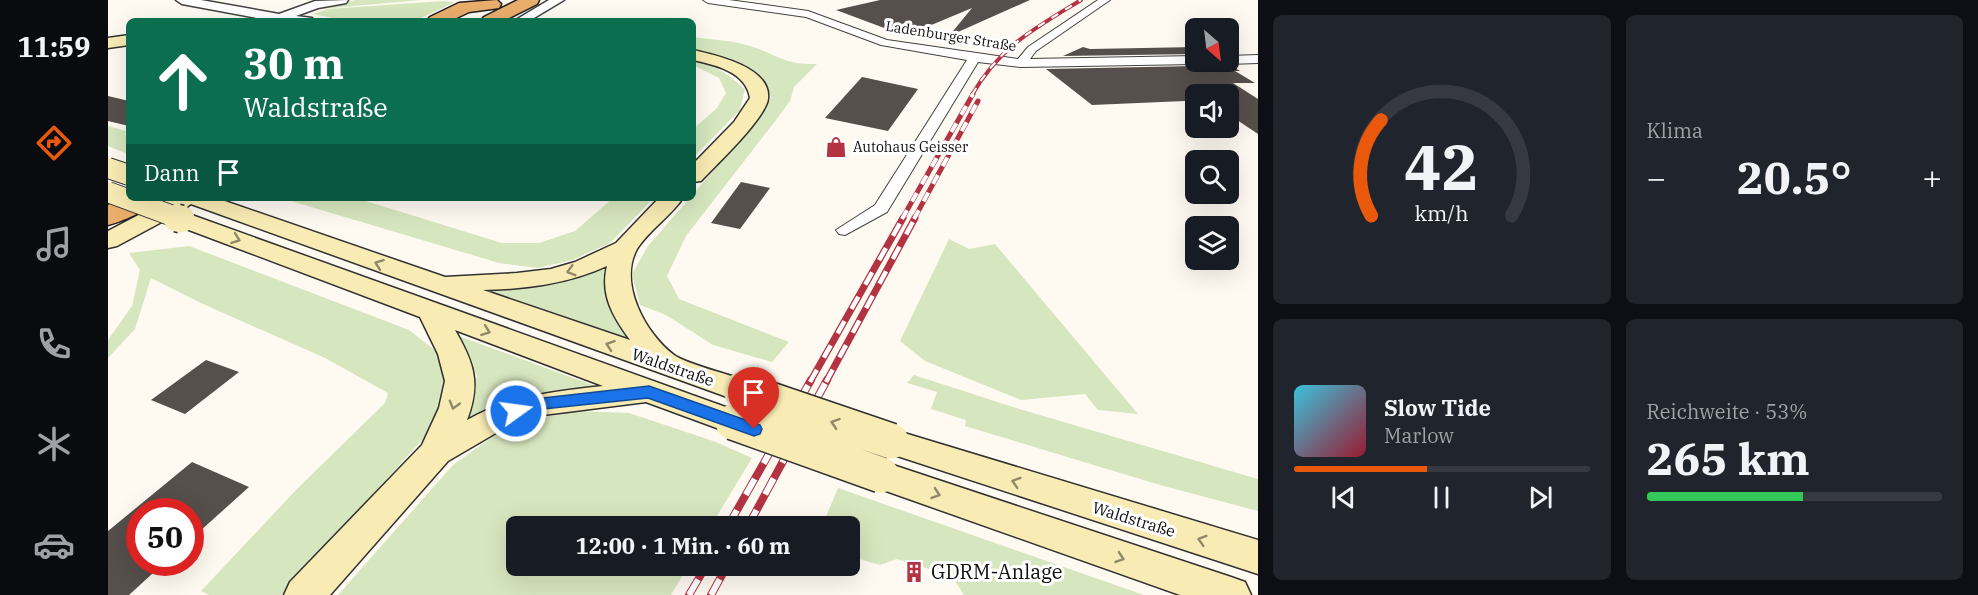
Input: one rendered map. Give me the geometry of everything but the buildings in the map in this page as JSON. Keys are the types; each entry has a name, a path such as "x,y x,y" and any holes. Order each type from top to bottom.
{"highway":[{"path":"442,18 465,7 509,9"},
{"path":"471,18 509,9"},
{"path":"108,192 126,183"},
{"path":"108,216 137,201"}],"main road":[{"path":"108,43 126,40"},
{"path":"696,56 735,68 749,78 757,88 759,99 753,112 696,173"},
{"path":"108,172 126,164"},
{"path":"108,168 126,174"},
{"name":"Waldstraße","path":"108,192 126,195"},
{"name":"Waldstraße","path":"167,201 193,205 433,297 649,392 737,406 886,458 1231,595"},
{"path":"436,452 456,404 460,381 433,297 553,276 584,267 625,248 669,201"},
{"path":"108,241 193,205"},
{"path":"625,248 618,279 619,295 629,318 665,364"},
{"name":"Waldstraße","path":"433,297 665,364 737,406"},
{"path":"304,595 436,452 489,422 516,411 543,404 649,392"},
{"name":"Waldstraße","path":"886,458 1136,520 1258,557"}],"street":[{"path":"182,0 270,18"},
{"path":"277,18 322,0"},
{"path":"278,18 315,5 342,0"},
{"path":"509,9 558,0"},
{"name":"Ladenburger Straße","path":"708,0 808,14 885,43 974,58 1021,63 1185,60"},
{"path":"1021,63 1038,44 1105,0"},
{"path":"845,230 881,208 974,58"},
{"path":"1239,60 1258,59"}],"green space":[{"path":"356,0 421,0 309,10"},
{"path":"455,2 421,18 332,18 313,14 328,9"},
{"path":"696,37 743,44 796,63 817,64 794,87 790,101 686,236 667,276 679,299 789,342 772,362 713,345 666,315 640,305 632,274 648,246 687,201 696,201 696,191 756,123 771,98 766,86 750,69 718,55 696,51"},
{"path":"696,61 721,71 745,89 740,110 696,155 696,126 716,109 726,93 719,78 696,66"},
{"path":"108,126 126,131 126,152 108,146"},
{"path":"291,201 366,201 502,243 539,243 575,231 610,201 651,201 610,243 572,260 538,268 499,263"},
{"path":"949,239 969,249 995,244 1138,414 1098,410 1085,394 1021,400 925,361 900,341"},
{"path":"189,246 409,330 436,351 445,378 440,406 423,439 281,595 209,595 201,591 297,489 385,403 388,393 325,358 203,304 151,278 135,329 108,358 108,340 132,306 140,270 129,253"},
{"path":"613,261 630,339 487,290 560,281"},
{"path":"459,336 606,390 500,407 465,421 477,376"},
{"path":"914,375 1016,408 1258,479 1258,511 1160,485 965,426 966,420 931,409 937,392 907,383"},
{"path":"578,411 629,413 716,442 752,458 717,516 506,516 506,576 682,576 671,595 338,595 453,465 492,437 538,418"},
{"path":"838,488 1144,595 964,595 952,576 897,559 880,565 860,559 860,516 826,516"}],"railway":[{"path":"972,95 1006,51 1033,30 1081,0"},
{"path":"902,219 973,94"},
{"path":"914,219 978,101"},
{"path":"810,382 903,218"},
{"path":"826,382 915,218"},
{"path":"734,516 811,380"},
{"path":"753,516 827,380"},
{"path":"689,595 700,576"},
{"path":"711,595 721,576"}],"place":[{"name":"Autohaus Geisser","path":"836,147"},
{"name":"GDRM-Anlage","path":"914,572"}],"route":[{"path":"516,411 543,404 649,392 754,429"}]}
